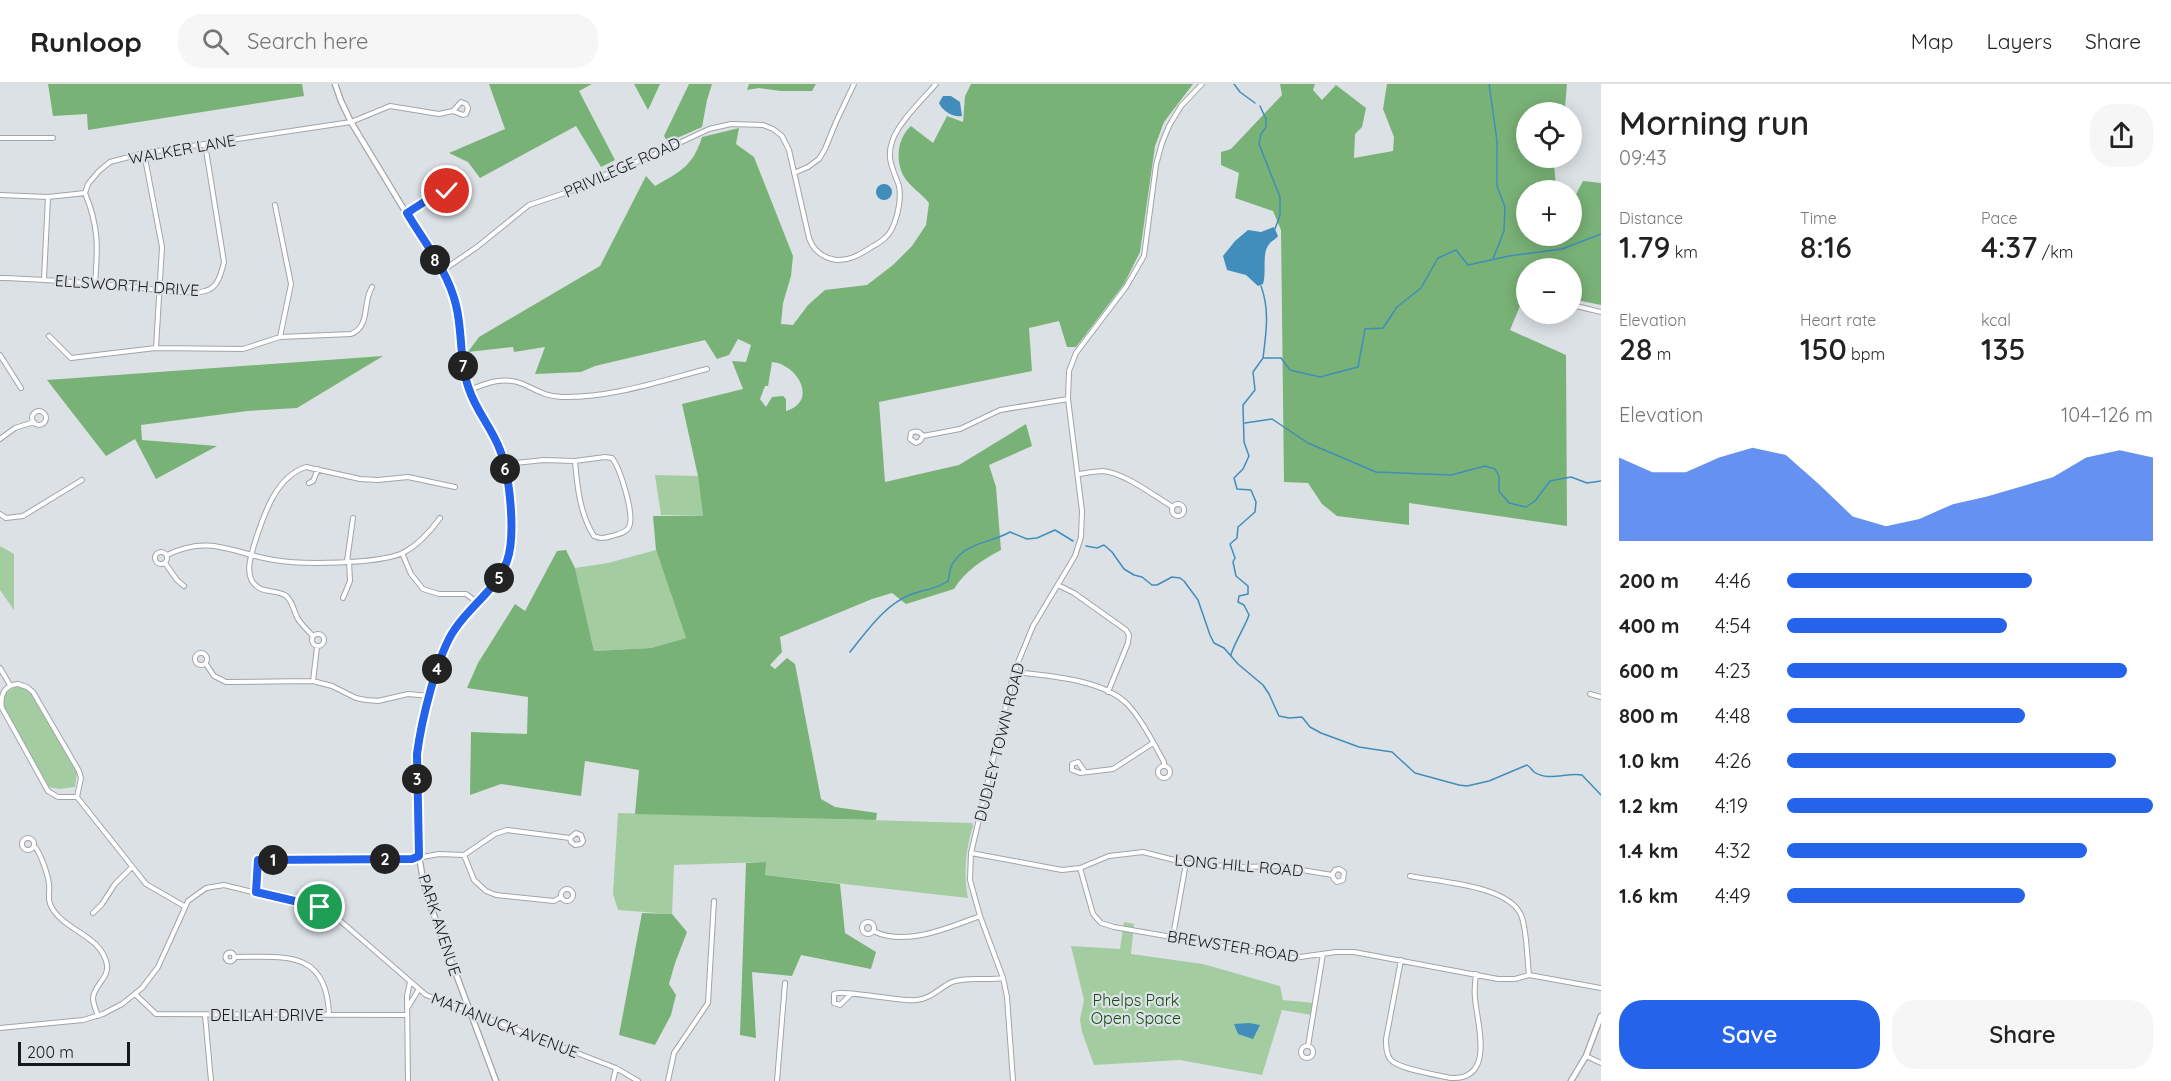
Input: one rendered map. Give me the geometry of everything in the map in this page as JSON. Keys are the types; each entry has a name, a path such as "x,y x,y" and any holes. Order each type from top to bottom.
{"main road":[{"name":"PARK AVENUE","path":"335,84 351,122 451,287 456,306 461,357 469,390 495,439 505,464 512,532 511,548 500,576 455,628 446,644 430,696 417,754 419,856 423,880 496,1081"},
{"path":"1571,1081 1586,1056 1601,1016"}],"street":[{"path":"794,172 808,167 819,159 854,84"},
{"name":"PRIVILEGE ROAD","path":"442,271 529,205 583,187 614,170 647,158 717,126 731,124 757,124 773,129 786,142 813,248 834,259 846,259 858,255 885,238 893,226 900,193 890,161 892,140 936,84"},
{"name":"DUDLEY TOWN ROAD","path":"1013,1081 1003,978 980,916 970,880 971,853 1014,672 1033,626 1075,556 1080,537 1082,511 1068,399 1069,371 1076,353 1126,287 1144,256 1156,165 1162,142 1181,106 1202,84"},
{"name":"WALKER LANE","path":"85,194 88,184 110,162 144,153 351,122 390,106 439,114 453,111"},
{"path":"0,138 53,138"},
{"name":"ELLSWORTH DRIVE","path":"0,278 44,279 204,292 213,287 220,278 224,262 205,144"},
{"path":"144,153 162,247 156,348"},
{"path":"0,195 48,197 85,194 98,236 95,283"},
{"path":"407,213 435,195"},
{"path":"44,279 48,197"},
{"path":"275,205 291,284 280,337"},
{"path":"49,336 71,358 156,348 243,349 280,337 351,334 357,332 364,322 369,292 372,287"},
{"path":"1582,307 1601,312"},
{"path":"0,355 21,387"},
{"path":"469,390 500,380 521,383 550,397 563,398 629,389 707,369"},
{"path":"923,436 960,429 1000,410 1068,399"},
{"path":"0,439 15,428 34,422"},
{"path":"505,464 544,460 575,461 605,456 614,460 628,502 630,522 627,530 601,539 594,536 582,503 575,461"},
{"path":"317,646 312,642 313,636 297,617 286,596 264,591 255,585 249,571 265,513 283,484 303,468 318,469 360,479 408,477 455,487"},
{"path":"309,483 313,482 318,469"},
{"path":"1079,474 1104,471 1118,475 1173,507"},
{"path":"0,514 6,518 24,516 82,480"},
{"path":"343,598 350,581 348,561 353,518"},
{"path":"167,555 205,544 224,546 274,560 296,563 382,558 402,553 429,533 440,518"},
{"path":"165,563 157,563 155,555 160,551 167,555"},
{"path":"402,553 411,574 423,589 438,594 466,594 478,603"},
{"path":"167,555 165,563 184,586"},
{"path":"1058,585 1122,625 1129,635 1128,643 1108,692"},
{"path":"313,636 318,634 324,638 323,644 317,646"},
{"path":"313,681 317,646"},
{"path":"206,664 214,676 226,682 313,681 332,686 356,698 378,701 408,694 430,696"},
{"path":"0,668 10,685"},
{"path":"1014,672 1075,679 1124,701 1153,743 1164,766"},
{"path":"0,1028 74,1021 98,1016 114,1009 135,994 160,963 184,906 150,888 131,868 77,797 80,773 33,692 24,685 10,685 2,694 1,706 48,791 60,798 77,797"},
{"path":"1590,694 1601,698"},
{"path":"1085,772 1113,769 1153,743"},
{"path":"256,892 258,860 412,859 439,854 464,855 495,834 507,830 570,838"},
{"path":"34,846 39,852 48,878 48,901 52,909 62,921 96,945 106,961 105,976 93,997 98,1016"},
{"name":"LONG HILL ROAD","path":"971,853 1062,870 1080,868 1109,856 1143,852 1186,862 1241,867 1278,866 1332,874"},
{"path":"464,855 474,880 486,891 496,896 554,901 561,897"},
{"path":"1173,936 1186,862"},
{"path":"93,913 117,881 131,868"},
{"name":"BREWSTER ROAD","path":"1080,868 1093,914 1101,923 1114,927 1293,958 1335,952 1354,952 1498,979 1515,979 1529,975 1601,988"},
{"path":"1410,876 1483,890 1501,895 1514,904 1521,915 1529,975"},
{"name":"MATIANUCK AVENUE","path":"184,906 198,892 213,886 227,885 328,911 426,995 616,1068 638,1081"},
{"path":"668,1081 674,1053 708,1003 714,901"},
{"path":"873,931 883,936 902,937 925,934 980,916"},
{"path":"1308,1046 1323,954"},
{"path":"234,957 292,958 314,969 326,988 329,1015"},
{"path":"1401,960 1386,1039 1390,1059 1399,1065 1451,1078 1467,1076 1475,1070 1479,1060 1482,1047 1475,1000 1476,974"},
{"path":"851,994 840,1005 834,1003 832,997 836,992 842,992 916,1000 934,995 958,981 1003,978"},
{"path":"408,1081 407,996 410,982"},
{"path":"777,1081 785,983"},
{"path":"408,1007 419,989"},
{"name":"DELILAH DRIVE","path":"135,994 156,1014 407,1015"},
{"path":"205,1015 211,1081"},
{"path":"1586,1056 1601,1064"},
{"path":"613,1081 616,1068"}],"green space":[{"path":"48,84 302,84 304,96 88,130 87,114 53,116"},
{"path":"489,84 592,84 579,91 615,160 601,167 576,126 480,178 468,162 449,153 505,129"},
{"path":"634,84 660,84 648,110"},
{"path":"689,84 712,84 702,127 668,142 664,136"},
{"path":"749,84 816,84 812,91 781,91 759,88 747,90"},
{"path":"971,84 1193,84 1164,122 1155,146 1140,252 1124,284 1076,347 1067,347 1059,321 1029,328 1032,371 879,402 885,482 959,465 1026,424 1032,446 989,465 996,487 1001,550 975,566 954,589 906,604 892,593 780,637 782,652 770,665 775,669 787,658 795,664 821,799 835,807 877,813 876,820 635,814 639,770 585,761 581,796 501,784 470,795 471,732 527,734 528,697 467,688 478,663 515,604 525,611 557,551 566,550 575,568 594,651 651,648 686,638 656,550 653,516 703,516 698,476 682,404 743,389 732,361 746,362 751,345 738,339 729,355 717,359 705,340 595,366 581,372 535,374 545,347 514,352 513,347 468,352 479,337 600,266 646,176 655,186 672,177 690,162 702,137 739,128 736,144 754,157 793,256 781,324 793,325 808,305 825,290 867,285 893,265 912,246 926,225 929,203 903,175 899,162 899,149 903,136 911,126 933,143 947,116 963,122 965,96","holes":["772,362 781,364 796,376 803,392 796,406 786,411 786,399 783,396 772,397 766,407 760,399 765,386 768,386"]},
{"path":"1280,84 1315,84 1313,90 1322,100 1336,85 1366,108 1362,127 1355,134 1354,158 1393,151 1394,137 1383,109 1387,84 1567,84 1565,102 1516,102 1516,168 1554,168 1555,180 1516,180 1516,246 1582,246 1582,183 1583,181 1601,183 1601,305 1582,301 1582,258 1516,258 1516,316 1510,330 1566,355 1567,526 1409,503 1409,525 1337,516 1322,504 1308,483 1284,482 1281,230 1273,211 1235,198 1239,173 1221,165 1221,152 1231,149 1282,95"},
{"path":"383,356 297,408 247,411 141,425 142,440 217,446 156,479 135,439 106,456 47,380"},
{"path":"655,475 698,476 703,516 661,515"},
{"path":"0,546 14,554 14,610 0,590"},
{"path":"656,550 686,638 651,648 594,651 575,568 608,563"},
{"path":"16,686 23,687 30,692 77,772 75,787 59,789 49,787 2,702 5,693"},
{"path":"618,813 972,823 966,862 968,898 765,875 765,862 674,865 672,914 618,910 613,894"},
{"path":"766,862 765,875 840,884 845,933 876,952 871,969 801,955 792,976 752,972 756,1038 740,1035 746,863"},
{"path":"642,913 672,914 687,932 669,984 676,995 671,1015 655,1045 619,1035"},
{"name":"Phelps Park Open Space","path":"1124,922 1134,924 1131,954 1203,964 1280,986 1283,1000 1314,1003 1312,1015 1282,1010 1262,1075 1180,1060 1094,1065 1082,1032 1080,1019 1084,1000 1071,946 1120,949"}],"water":[{"path":"943,96 951,96 960,102 962,116 952,115 943,109 939,103"},
{"path":"884,184 892,192 884,200 876,192"},
{"path":"1274,227 1278,236 1267,247 1263,284 1258,286 1246,275 1227,270 1223,256 1235,241 1248,230 1261,232"},
{"path":"1234,1024 1260,1025 1253,1039 1238,1034"}],"waterway":[{"path":"1234,84 1240,92 1255,103"},
{"path":"1489,84 1497,141 1497,186 1505,207 1504,231 1493,259"},
{"path":"1260,106 1266,119 1266,127 1261,134 1259,144 1280,197 1280,215 1275,229"},
{"path":"1231,655 1249,615 1244,605 1238,602 1239,596 1248,594 1248,586 1236,576 1233,562 1235,558 1230,544 1237,538 1238,527 1255,512 1256,502 1251,490 1237,489 1234,478 1243,469 1249,456 1244,442 1243,405 1255,390 1253,372 1263,358 1281,358 1290,370 1320,377 1358,367 1365,329 1383,328 1397,307 1421,288 1438,258 1456,250 1468,265 1509,256 1562,249 1601,234"},
{"path":"1261,286 1266,313 1263,358"},
{"path":"1245,423 1272,419 1308,443 1376,472 1451,475 1485,466 1495,469 1499,476 1499,491 1509,503 1526,507 1535,501 1550,481 1571,477 1587,483 1601,481"},
{"path":"850,652 877,619 893,604 912,594 935,588 948,581 953,563 958,556 972,547 1010,532 1027,539 1037,538 1055,530 1073,541"},
{"path":"1086,546 1097,548 1104,545 1124,569 1142,577 1152,585 1157,585 1172,577 1184,581 1198,600 1214,643 1224,648 1238,664 1263,685 1279,716 1302,717 1310,727 1321,733 1359,747 1392,752 1415,773 1459,785 1467,786 1489,781 1527,765 1540,775 1552,777 1582,775 1601,795"}],"route":[{"path":"320,907 256,892 258,860 412,859 419,856 417,754 439,661 455,628 500,576 511,548 512,532 505,464 495,439 469,390 461,357 456,306 451,287 407,213 435,195 437,198 443,198 447,191"}]}
